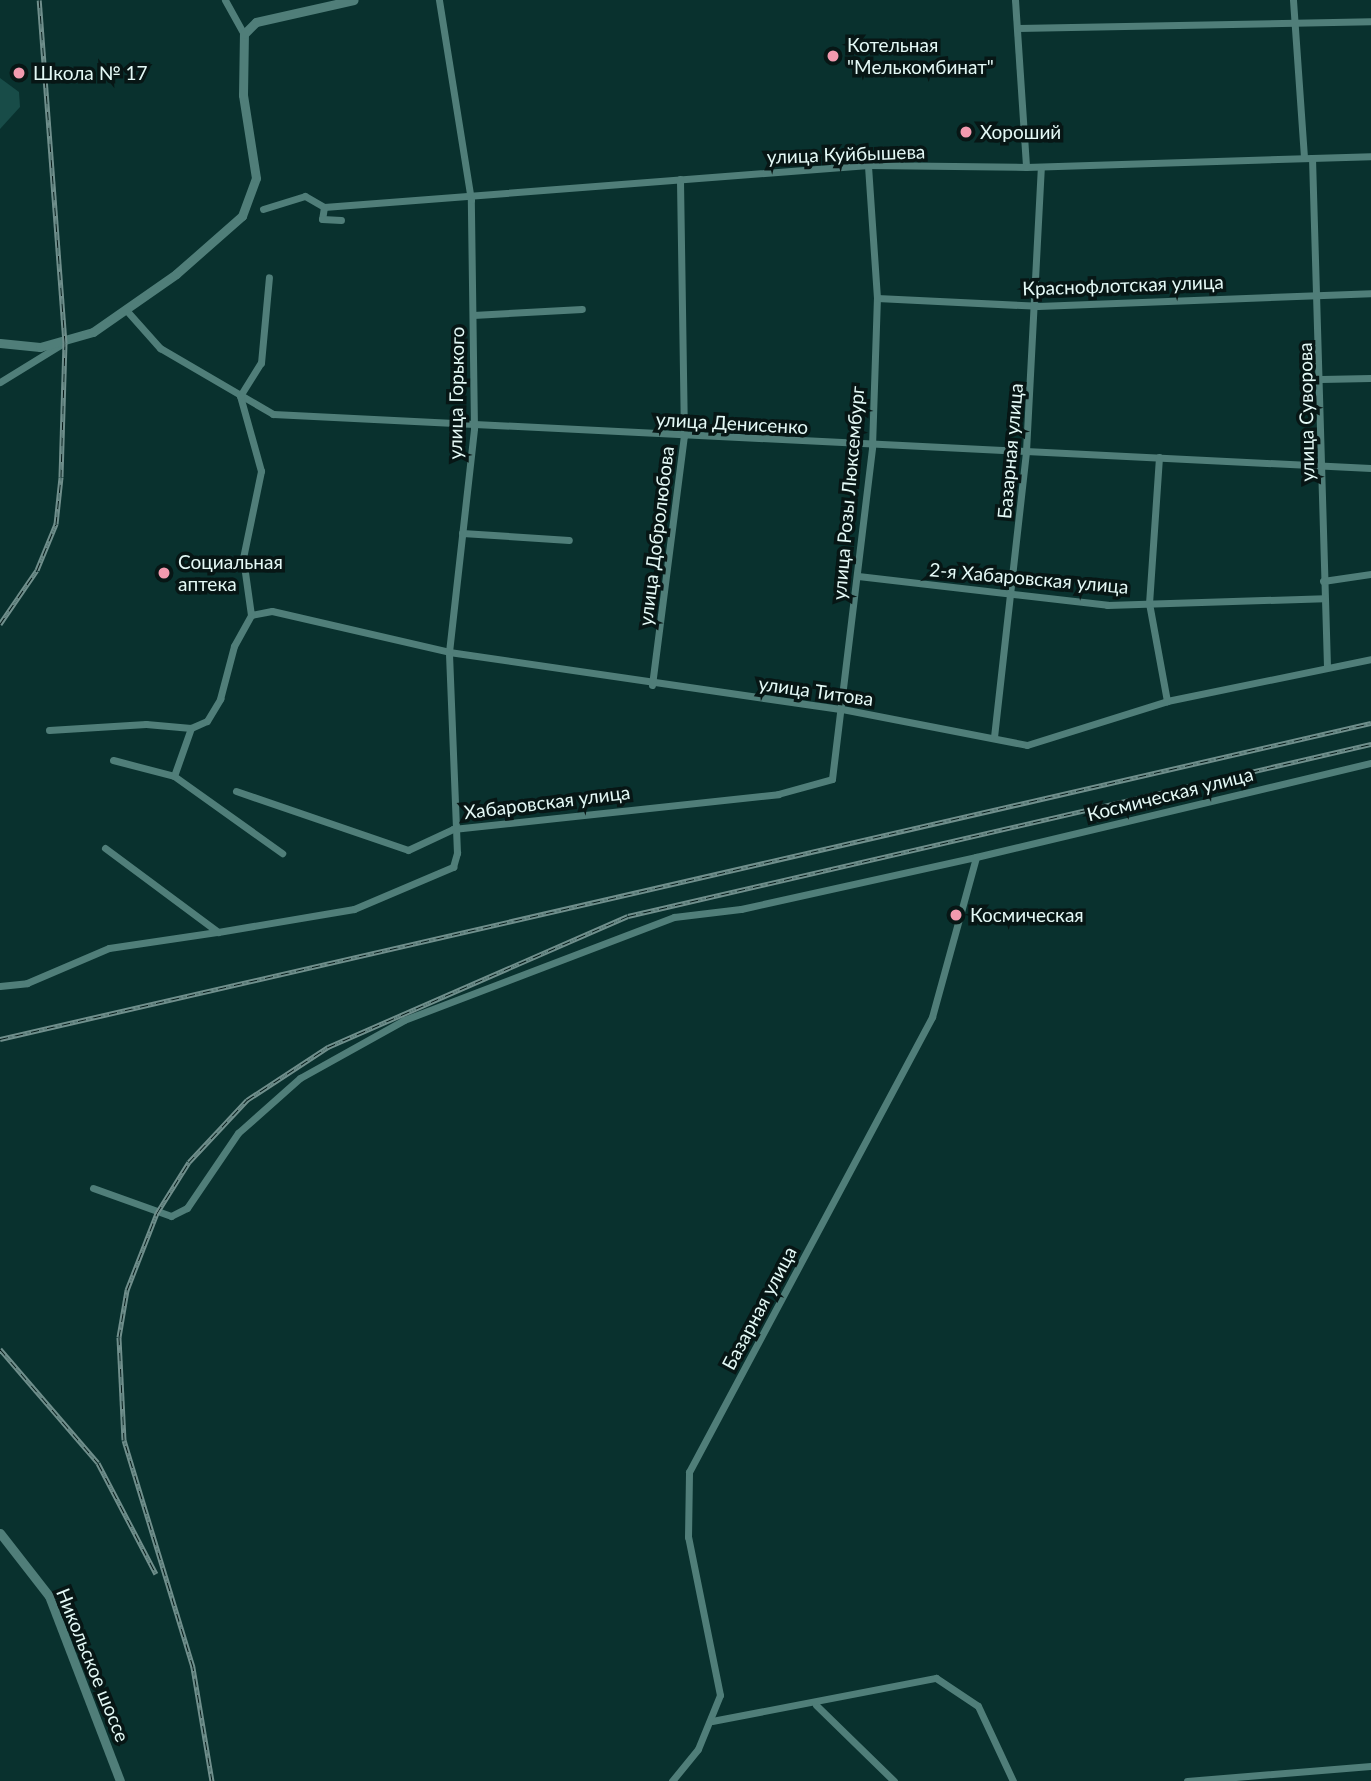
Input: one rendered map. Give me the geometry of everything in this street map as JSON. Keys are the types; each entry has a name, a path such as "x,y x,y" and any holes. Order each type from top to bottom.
{"street":[{"path":"0,382 65,343 127,311 242,216 256,178 243,95 244,34 225,0"},
{"path":"244,34 256,22 354,0"},
{"name":"улица Горького","path":"218,932 354,909 453,867 449,652 474,428 473,315 471,200 439,0"},
{"path":"1015,0 1026,167"},
{"name":"улица Суворова","path":"1293,0 1320,294 1327,667"},
{"path":"1018,28 1371,21"},
{"name":"улица Куйбышева","path":"263,209 305,196 324,207 471,200 868,164 1041,167 1371,156"},
{"name":"улица Розы Люксембург","path":"832,779 872,447 877,298 868,164"},
{"name":"Базарная улица","path":"994,737 1013,597 1038,306 1041,167"},
{"name":"улица Добролюбова","path":"652,685 684,436 680,179"},
{"name":"улица Куйбышева","path":"324,207 323,219 341,220"},
{"path":"49,730 146,724 191,728 207,721 220,699 234,646 251,615 243,558 261,471 240,396 261,363 269,277"},
{"name":"Краснофлотская улица","path":"877,298 1038,306 1371,293"},
{"path":"473,315 582,309"},
{"name":"улица Денисенко","path":"127,311 160,348 273,414 474,428 1371,468"},
{"path":"0,343 65,343"},
{"path":"1321,379 1371,378"},
{"path":"1158,457 1149,603 1167,701"},
{"path":"462,533 569,540"},
{"path":"1324,581 1371,574"},
{"name":"2-я Хабаровская улица","path":"858,576 1013,597 1149,603 1324,598"},
{"name":"улица Титова","path":"251,615 272,611 449,652 652,685 842,709 1027,745 1167,701 1371,659"},
{"path":"174,776 191,728"},
{"path":"113,760 174,776 233,824 282,853"},
{"name":"Космическая улица","path":"93,1188 171,1216 187,1208 265,1105 404,1020 674,917 741,909 976,857 1371,763"},
{"name":"Хабаровская улица","path":"236,791 408,850 453,829 778,793 832,779"},
{"path":"105,848 218,932"},
{"name":"Базарная улица","path":"671,1781 712,1721 720,1677 688,1537 689,1472 932,1017 976,857"},
{"path":"0,986 27,982 108,948 218,932"},
{"name":"Никольское шоссе","path":"0,1533 49,1597 120,1781"},
{"path":"712,1721 816,1705 936,1678 978,1706 1013,1781"},
{"path":"816,1705 894,1781"},
{"path":"1187,1781 1371,1766"}],"shaded area":[{"path":"0,78 19,92 20,107 0,129"}],"railway":[{"path":"0,624 37,570 56,524 61,477 65,343 39,0"},
{"path":"0,1039 1371,723"},
{"path":"212,1781 193,1667 124,1440 119,1337 127,1290 157,1213 189,1162 247,1100 328,1047 628,916 1371,744"},
{"path":"0,1349 98,1463 156,1574"}],"place":[{"name":"Котельная \"Мелькомбинат\"","path":"833,56"},
{"name":"Школа № 17","path":"19,73"},
{"name":"Хороший","path":"966,132"},
{"name":"Социальная аптека","path":"164,573"},
{"name":"Космическая","path":"956,915"}]}
